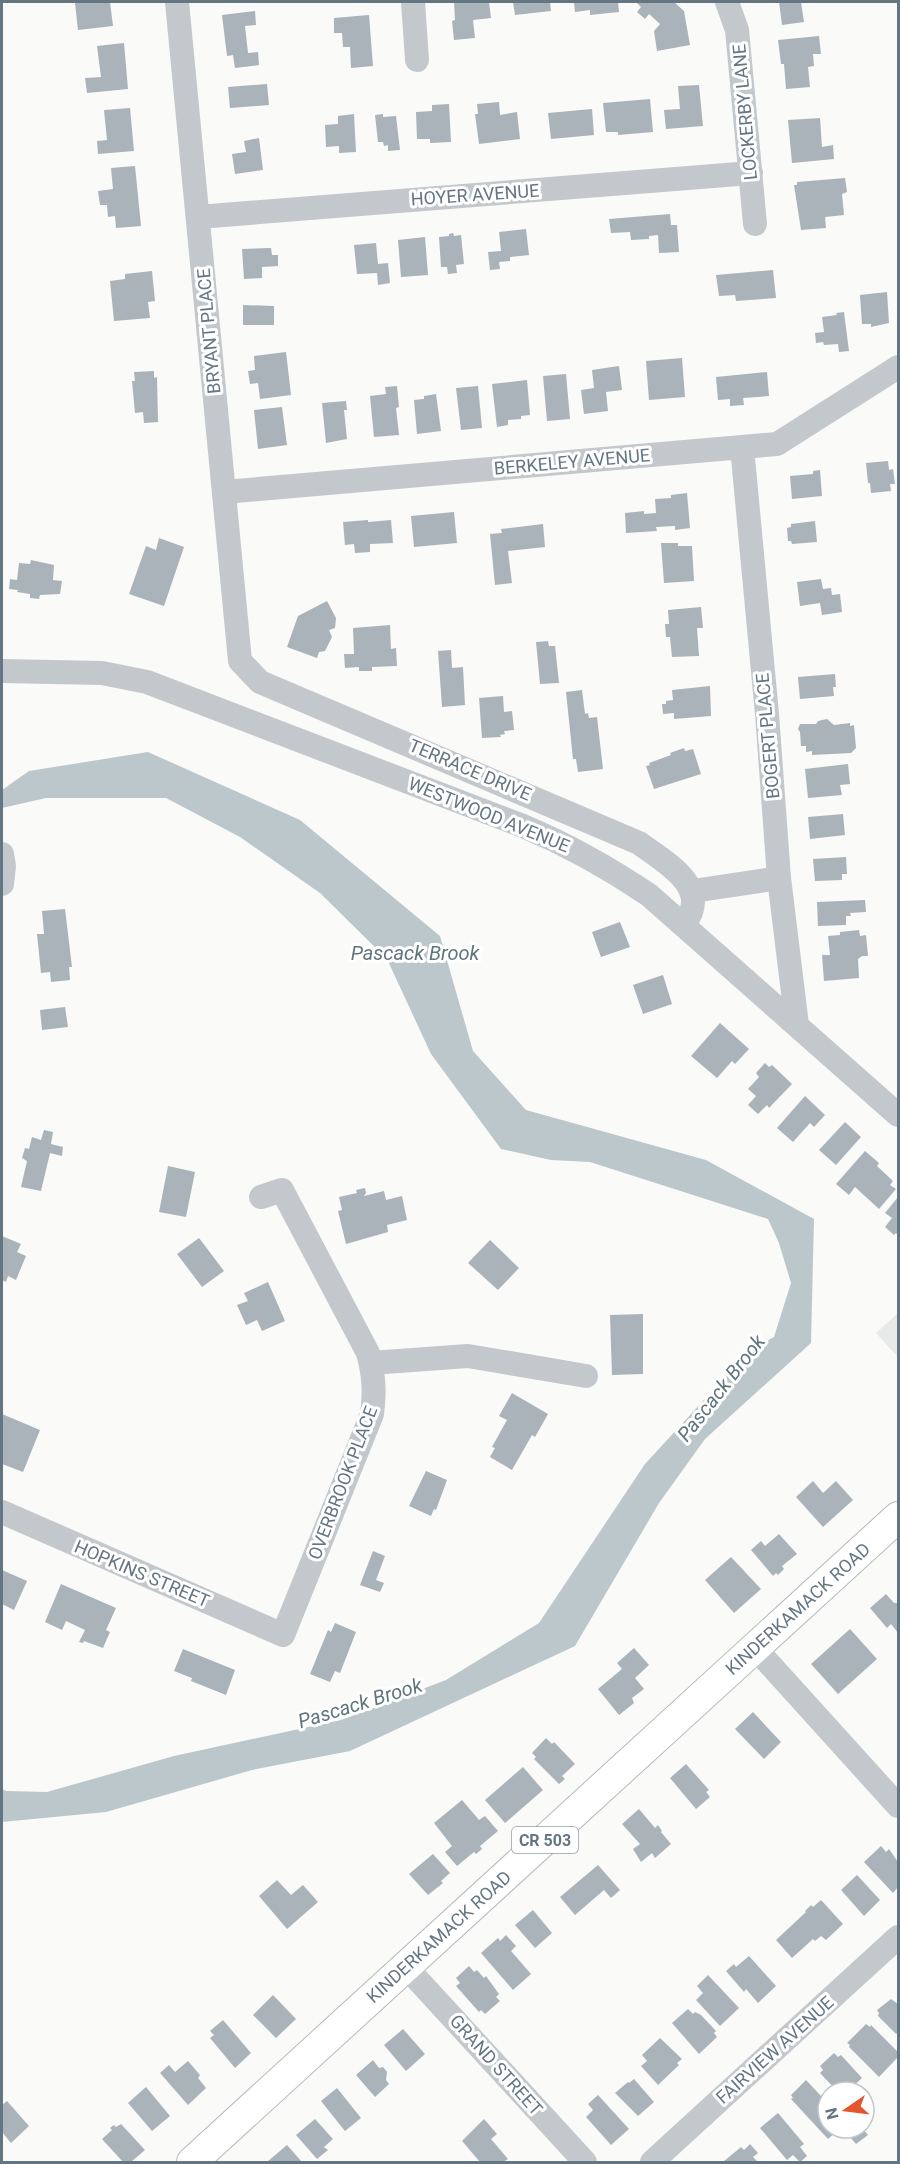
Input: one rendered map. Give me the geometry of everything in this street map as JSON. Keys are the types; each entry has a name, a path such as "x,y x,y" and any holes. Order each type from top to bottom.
{"main road":[{"name":"KINDERKAMACK ROAD","path":"192,2163 898,1517"}],"street":[{"name":"BRYANT PLACE","path":"177,2 240,661"},
{"path":"413,2 417,60"},
{"name":"LOCKERBY LANE","path":"727,2 737,30 755,224"},
{"name":"HOYER AVENUE","path":"198,217 751,174"},
{"name":"BERKELEY AVENUE","path":"224,492 777,444 898,367"},
{"name":"BOGERT PLACE","path":"742,447 767,714 779,878 797,1025"},
{"name":"TERRACE DRIVE","path":"240,661 260,682 639,843 664,861 693,891"},
{"name":"WESTWOOD AVENUE","path":"2,671 102,673 147,682 565,844 604,865 649,895 898,1115"},
{"path":"2,854 4,866 2,884"},
{"path":"684,924 692,915 695,903 693,891 779,878"},
{"name":"OVERBROOK PLACE","path":"261,1197 282,1190 368,1353 375,1393 372,1414 283,1635"},
{"path":"371,1363 468,1356 586,1376"},
{"name":"HOPKINS STREET","path":"2,1512 283,1635"},
{"path":"755,1648 898,1806"},
{"name":"FAIRVIEW AVENUE","path":"652,2163 898,1937"},
{"name":"GRAND STREET","path":"406,1967 585,2163"}],"shaded area":[{"path":"898,1313 898,1357 876,1333"}],"water":[{"name":"Pascack Brook","path":"148,752 300,820 440,936 473,1051 526,1110 706,1160 814,1219 811,1343 705,1439 659,1503 575,1646 350,1751 252,1770 106,1812 2,1822 2,1789 47,1792 174,1756 341,1720 446,1680 539,1623 645,1464 749,1351 774,1337 791,1283 779,1243 768,1219 590,1162 551,1160 501,1149 431,1054 387,959 320,893 240,837 166,798 46,798 2,808 2,790 29,771"}],"building":[{"path":"110,2 113,26 78,30 75,3"},
{"path":"454,2 489,2 491,18 473,20 475,38 454,40 452,21 455,20"},
{"path":"513,2 550,2 551,11 515,15"},
{"path":"574,2 618,2 619,12 590,15 590,10 575,12"},
{"path":"636,2 674,2 684,11 690,45 657,51 654,31 660,24 649,14 645,19 637,12 641,7"},
{"path":"779,2 801,2 804,22 782,25"},
{"path":"255,11 256,25 245,26 248,53 258,52 259,65 235,68 233,55 227,56 222,15"},
{"path":"369,15 373,66 351,68 350,47 343,47 342,33 334,33 334,18"},
{"path":"819,36 821,54 813,54 814,66 808,67 810,87 786,89 784,64 781,64 778,40"},
{"path":"124,43 128,89 87,93 85,78 101,77 97,46"},
{"path":"267,84 269,105 230,108 228,87"},
{"path":"699,85 703,126 666,129 664,110 680,109 678,86"},
{"path":"650,99 653,132 618,135 618,132 606,132 603,103"},
{"path":"499,102 500,115 517,112 520,139 479,144 475,114 478,114 477,104"},
{"path":"449,104 451,142 430,143 430,139 417,139 416,112 432,111 432,105"},
{"path":"130,108 134,151 98,154 97,141 107,140 104,110"},
{"path":"592,109 594,135 551,139 548,113"},
{"path":"354,114 356,152 339,153 339,146 326,147 325,125 338,124 338,116"},
{"path":"383,114 383,117 396,116 400,150 388,151 388,145 384,146 383,142 378,142 375,115"},
{"path":"820,118 822,147 833,145 834,159 792,163 788,120"},
{"path":"259,138 263,170 235,174 232,154 246,152 244,141"},
{"path":"135,166 141,226 116,228 115,216 108,217 107,205 100,205 98,191 113,189 111,168"},
{"path":"845,178 847,192 842,194 844,215 825,217 826,228 801,230 794,185 797,185 797,182"},
{"path":"670,214 671,225 677,225 679,252 659,253 658,235 649,236 649,239 631,240 630,232 611,233 609,219"},
{"path":"526,229 529,255 510,257 510,261 499,262 500,269 490,270 488,252 501,251 499,232"},
{"path":"453,233 454,236 461,235 464,264 456,265 457,273 448,274 447,267 441,267 439,237"},
{"path":"425,237 428,275 401,277 398,240"},
{"path":"376,243 378,264 388,263 390,283 378,285 377,273 357,274 354,245"},
{"path":"271,248 272,255 278,255 278,266 262,267 262,278 244,279 242,249"},
{"path":"773,270 776,298 736,301 735,295 719,296 716,275"},
{"path":"152,271 155,301 148,302 150,318 114,321 110,281 125,279 125,274"},
{"path":"887,292 889,323 871,327 871,324 862,324 860,295"},
{"path":"243,305 274,306 274,325 243,325"},
{"path":"844,312 849,351 839,352 838,344 816,343 815,333 824,332 822,317"},
{"path":"286,352 291,395 260,399 258,383 250,384 248,371 255,370 254,356"},
{"path":"682,358 685,397 649,400 646,361"},
{"path":"619,366 622,390 606,392 608,411 584,414 581,390 594,388 592,370"},
{"path":"154,371 154,378 157,377 158,422 144,423 143,412 135,413 132,381 135,381 134,372"},
{"path":"767,372 769,396 743,398 744,405 730,406 730,399 718,400 716,377"},
{"path":"566,374 570,419 547,421 543,376"},
{"path":"527,380 530,415 521,416 521,419 508,420 508,425 497,427 492,384"},
{"path":"397,386 399,407 396,408 399,435 374,437 370,396 386,394 385,387"},
{"path":"478,386 482,428 461,430 456,388"},
{"path":"436,394 441,431 417,434 414,400"},
{"path":"346,401 347,410 344,410 347,439 326,443 322,403"},
{"path":"282,407 287,445 258,449 254,410"},
{"path":"888,461 889,470 893,469 895,484 890,484 891,491 871,493 866,463"},
{"path":"820,470 822,496 792,499 790,476 813,474 813,471"},
{"path":"687,493 690,528 675,530 675,526 656,527 657,531 626,533 625,513 644,511 644,514 656,513 655,499 671,498 671,495"},
{"path":"454,512 457,543 414,547 411,516"},
{"path":"368,520 368,522 391,520 393,543 370,544 370,552 355,553 354,544 345,545 343,522"},
{"path":"815,521 817,542 792,544 788,541 787,528 791,527 791,524"},
{"path":"543,524 545,547 508,551 512,583 495,585 490,534 502,533 501,529"},
{"path":"159,538 184,547 164,606 129,594 146,546 156,550"},
{"path":"661,543 692,546 694,581 664,583"},
{"path":"31,560 54,565 53,580 62,581 60,594 40,595 39,599 30,598 30,594 17,592 18,590 9,589 10,579 17,580 19,563 30,564"},
{"path":"821,579 823,589 831,588 832,595 840,594 842,612 822,615 820,603 800,606 797,582"},
{"path":"327,601 336,618 335,628 329,630 332,637 325,651 319,652 317,658 287,647 298,616"},
{"path":"701,607 703,628 697,628 699,656 672,657 670,637 666,637 665,624 669,624 668,610"},
{"path":"390,625 391,649 396,648 397,666 372,667 372,671 359,671 359,667 345,668 344,654 354,654 353,628"},
{"path":"548,641 549,646 555,646 559,683 540,684 536,642"},
{"path":"451,650 452,668 463,667 465,705 442,707 438,651"},
{"path":"835,674 834,696 800,699 798,677"},
{"path":"710,686 711,716 674,719 674,713 663,714 662,704 673,700 672,690"},
{"path":"582,690 585,714 588,713 589,718 597,717 603,769 578,772 576,759 573,759 566,692"},
{"path":"503,696 504,712 512,711 514,730 504,731 505,734 500,735 501,737 482,738 479,698"},
{"path":"827,719 834,725 850,723 850,726 854,725 856,748 851,753 812,755 812,751 806,752 806,746 801,746 798,729 800,724 816,724 818,721"},
{"path":"684,748 685,751 693,749 701,774 654,789 646,766"},
{"path":"848,764 850,784 840,785 842,795 808,798 805,769"},
{"path":"843,814 845,835 810,839 808,817"},
{"path":"846,857 847,874 842,874 842,880 815,881 813,859"},
{"path":"865,900 866,912 850,913 851,916 846,916 846,925 818,926 817,902"},
{"path":"65,909 72,967 69,967 70,980 51,982 50,972 41,973 37,934 44,934 42,911"},
{"path":"620,922 630,947 601,957 592,932"},
{"path":"859,930 860,936 866,935 868,956 858,959 859,978 824,981 822,955 830,955 828,936"},
{"path":"663,975 672,1004 643,1014 633,985"},
{"path":"65,1007 68,1027 42,1030 40,1010"},
{"path":"720,1023 749,1049 735,1064 732,1061 717,1078 691,1056"},
{"path":"765,1063 769,1067 772,1065 792,1084 769,1108 767,1105 758,1114 748,1105 756,1096 748,1089 759,1077 756,1073"},
{"path":"805,1096 825,1115 814,1127 810,1123 793,1142 777,1128"},
{"path":"845,1122 861,1137 836,1165 819,1150"},
{"path":"44,1130 53,1132 51,1144 63,1147 62,1156 50,1153 41,1191 21,1187 27,1161 22,1158 25,1148 29,1149 32,1137 41,1140"},
{"path":"865,1151 879,1163 877,1166 893,1181 890,1185 896,1189 879,1209 855,1187 849,1195 836,1184"},
{"path":"168,1166 195,1172 186,1217 159,1212"},
{"path":"365,1188 364,1196 384,1191 386,1200 402,1196 407,1220 387,1225 388,1232 346,1244 338,1211 342,1210 339,1197 357,1193 356,1190"},
{"path":"898,1197 898,1235 896,1233 894,1235 885,1227 892,1218 885,1213"},
{"path":"2,1236 21,1244 17,1252 26,1256 16,1280 8,1276 6,1282 2,1280"},
{"path":"199,1238 224,1271 202,1287 177,1254"},
{"path":"490,1240 519,1268 498,1290 468,1263"},
{"path":"268,1282 285,1321 262,1331 257,1320 246,1325 237,1305 248,1301 244,1293"},
{"path":"643,1314 643,1374 612,1375 610,1315"},
{"path":"512,1393 548,1414 535,1437 532,1435 512,1470 490,1457 495,1448 492,1447 507,1420 499,1416"},
{"path":"2,1414 40,1430 23,1472 2,1464"},
{"path":"426,1471 447,1480 436,1510 434,1509 431,1516 409,1506"},
{"path":"813,1481 823,1493 836,1481 853,1500 823,1527 796,1497"},
{"path":"779,1534 797,1554 782,1566 784,1569 778,1575 776,1573 773,1576 751,1550 761,1541 765,1546"},
{"path":"373,1551 385,1556 376,1580 384,1583 380,1592 360,1585"},
{"path":"731,1557 761,1589 734,1613 705,1580"},
{"path":"2,1570 27,1581 14,1610 2,1604"},
{"path":"61,1584 116,1608 106,1630 110,1632 103,1648 84,1641 79,1642 85,1630 66,1621 62,1630 45,1622"},
{"path":"886,1594 894,1603 898,1603 898,1633 891,1624 887,1628 870,1608"},
{"path":"335,1623 356,1632 340,1673 335,1671 330,1682 310,1674 328,1630 331,1632"},
{"path":"850,1629 877,1659 838,1694 811,1664"},
{"path":"634,1648 649,1665 635,1678 644,1689 632,1698 634,1703 619,1715 598,1689 622,1669 617,1663"},
{"path":"183,1649 235,1670 226,1695 191,1681 192,1678 174,1671"},
{"path":"753,1712 781,1742 764,1759 735,1729"},
{"path":"546,1738 552,1744 554,1742 575,1764 562,1776 565,1779 559,1784 534,1759 536,1757 532,1753"},
{"path":"686,1764 709,1790 706,1792 710,1797 696,1809 670,1778"},
{"path":"523,1767 543,1790 505,1823 485,1800"},
{"path":"462,1800 479,1820 485,1816 498,1831 480,1846 482,1849 476,1854 474,1852 457,1866 445,1852 452,1846 434,1823"},
{"path":"639,1809 655,1828 658,1825 671,1844 655,1858 652,1853 641,1862 633,1849 640,1844 622,1824"},
{"path":"881,1846 886,1852 889,1849 898,1862 898,1887 893,1893 864,1862"},
{"path":"433,1854 450,1873 441,1881 443,1883 428,1895 409,1874"},
{"path":"598,1865 620,1890 611,1898 604,1890 575,1915 560,1897"},
{"path":"857,1875 880,1900 864,1916 841,1890"},
{"path":"277,1880 291,1895 303,1885 318,1902 287,1929 259,1896"},
{"path":"821,1900 843,1924 826,1940 821,1936 815,1941 813,1939 792,1958 776,1940 811,1905 813,1907"},
{"path":"533,1910 552,1933 535,1948 515,1925"},
{"path":"506,1935 516,1946 511,1951 531,1974 513,1990 481,1953 498,1938 500,1941"},
{"path":"749,1956 776,1986 758,2003 746,1989 744,1992 726,1971 734,1964 736,1967"},
{"path":"469,1966 474,1972 477,1970 484,1978 486,1976 499,1994 496,1997 500,2001 485,2014 481,2010 479,2012 456,1986 460,1983 456,1978"},
{"path":"708,1975 739,2008 720,2026 696,2000 703,1993 697,1986"},
{"path":"273,1995 296,2019 276,2038 253,2015"},
{"path":"891,1999 898,2004 898,2032 896,2034 878,2016 877,2010"},
{"path":"688,2009 693,2014 695,2012 701,2015 716,2031 714,2033 717,2037 699,2054 672,2023"},
{"path":"223,2020 251,2053 235,2068 210,2038 214,2035 210,2031"},
{"path":"866,2024 870,2027 871,2025 898,2052 898,2057 879,2077 847,2043"},
{"path":"403,2029 425,2054 406,2071 384,2045"},
{"path":"660,2038 682,2059 677,2063 679,2065 658,2085 641,2066 647,2061 642,2055"},
{"path":"834,2053 838,2057 841,2055 862,2078 860,2080 827,2080 820,2073 823,2070 820,2066"},
{"path":"373,2060 379,2068 383,2067 387,2072 386,2080 389,2084 375,2097 356,2075"},
{"path":"188,2061 200,2075 198,2078 206,2088 188,2105 160,2073 169,2065 175,2072"},
{"path":"634,2079 654,2102 638,2116 615,2093"},
{"path":"806,2080 816,2091 816,2126 791,2099 793,2098 791,2095"},
{"path":"146,2087 170,2116 152,2131 128,2103"},
{"path":"337,2088 361,2118 345,2131 321,2101"},
{"path":"598,2095 629,2129 611,2145 586,2117 593,2110 588,2104"},
{"path":"7,2101 29,2126 11,2143 2,2132 2,2105"},
{"path":"778,2113 804,2144 800,2147 807,2156 800,2162 793,2155 787,2160 760,2128"},
{"path":"315,2119 333,2139 324,2147 328,2150 317,2159 296,2135"},
{"path":"484,2119 497,2134 491,2139 508,2159 503,2162 480,2162 462,2141"},
{"path":"121,2124 145,2150 131,2162 123,2162 102,2139 112,2130 110,2128"},
{"path":"750,2144 758,2153 753,2157 758,2162 723,2162 741,2147 744,2150"},
{"path":"287,2145 302,2162 267,2162"}]}
